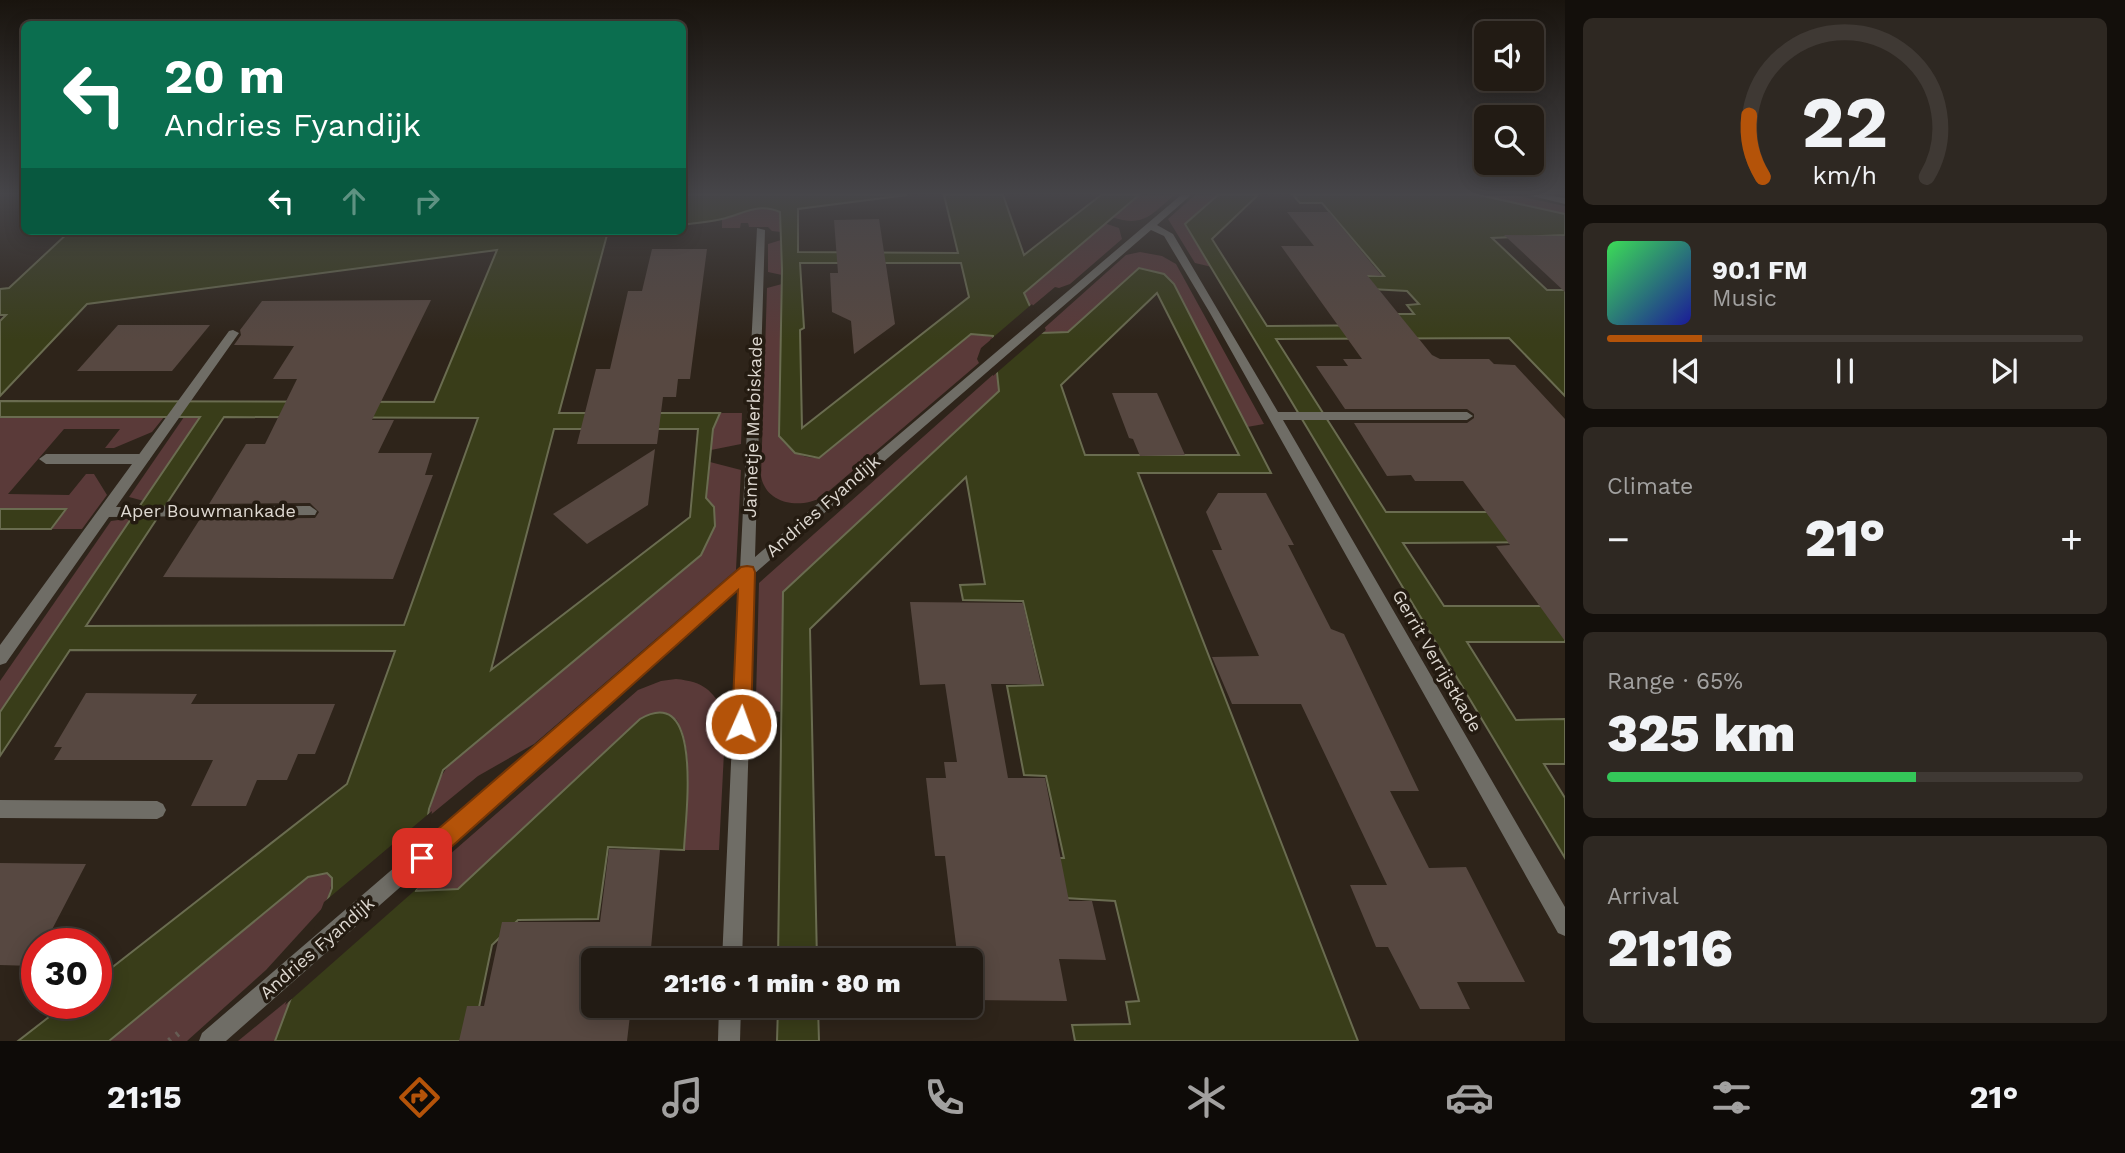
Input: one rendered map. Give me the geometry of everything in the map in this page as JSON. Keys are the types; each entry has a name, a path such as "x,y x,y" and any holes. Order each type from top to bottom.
{"street":[{"name":"Jannetje Merbiskade","path":"733,948 759,244"},
{"name":"Andries Fyandijk","path":"210,1041 747,572 1131,244"},
{"name":"Gerrit Verrijstkade","path":"1174,244 1275,416 1565,926"},
{"name":"Aper Bouwmankade","path":"0,658 233,333"},
{"path":"1275,416 1467,416"},
{"path":"46,459 143,458"},
{"name":"Aper Bouwmankade","path":"105,512 310,511"},
{"path":"0,809 157,810"},
{"path":"729,1041 730,1018"}],"shaded area":[{"path":"57,244 605,244 559,413 720,413 713,429 706,498 714,507 715,526 701,555 443,770 429,809 416,891 458,889 640,719 661,712 674,719 683,736 687,759 684,850 608,847 598,919 518,920 492,945 472,1041 275,1041 332,888 332,878 327,873 308,877 109,1041 18,1041 46,1019 112,1019 112,968 347,784 395,651 70,650 0,756 0,712 200,417 0,417 0,401 434,402 497,250 87,304 0,396 0,321 6,315 0,315 0,289 9,288","holes":["224,417 478,418 404,625 86,626","554,429 698,429 690,517 491,670"]},
{"path":"768,244 781,244 782,275 768,272"},
{"path":"781,244 798,244 798,252 958,253 956,244 1020,244 1024,255 1039,244 1082,244 1024,293 1042,333 1068,332 1139,268 1164,274 1174,284 1271,473 1138,473 1358,1041 1075,1041 1072,1025 1130,1024 1126,1002 1139,1001 1115,901 1048,897 1040,858 1064,858 1046,776 1024,775 1007,686 1043,685 1023,601 963,600 960,585 985,584 966,477 810,629 817,948 778,948 783,592 999,391 993,336 971,334 819,458 795,453 779,436","holes":["800,263 961,263 969,297 802,428 800,330 804,328","1157,293 1239,455 1085,455 1061,385"]},
{"path":"1079,244 1117,244 1070,284 1055,287 1030,308 1025,289"},
{"path":"1183,244 1197,244 1212,267 1195,263"},
{"path":"1197,244 1215,244 1267,326 1399,325 1392,314 1414,314 1407,305 1419,304 1407,291 1371,289 1361,276 1384,276 1356,244 1498,244 1547,290 1565,290 1565,396 1509,338 1276,339 1386,512 1565,512 1565,542 1403,543 1444,606 1565,606 1565,642 1467,642 1516,720 1565,719 1565,764 1544,764 1565,798 1565,858"},
{"path":"1140,252 1162,256 1176,264 1264,424 1247,427 1174,284 1139,268 1068,332 1042,333 1041,331 1126,255"},
{"path":"782,284 779,436 791,450 806,457 819,458 971,334 994,337 981,348 977,359 979,363 822,497 804,503 777,499 764,486 761,476 767,288"},
{"path":"996,372 999,390 783,592 780,712 766,709 756,698 759,583"},
{"path":"720,413 742,413 741,444 711,450 713,429"},
{"path":"0,417 164,417 152,432 114,448 105,448 120,429 64,429 8,494 69,495 86,474 94,474 107,495 82,529 52,529 65,509 0,509"},
{"path":"184,417 201,417 144,501 129,497"},
{"path":"710,462 741,470 736,570 534,744 478,776 428,817 437,783 451,761 701,555"},
{"path":"0,509 66,509 51,529 0,529"},
{"path":"133,518 0,712 0,681 111,521"},
{"path":"676,679 694,682 706,688 726,713 719,850 684,850 688,764 682,731 676,719 648,715 458,889 416,891 417,883 638,690 661,681"},
{"path":"327,873 333,878 327,903 266,970 187,1041 109,1041 308,877"},
{"path":"293,996 275,1041 238,1041"},
{"path":"778,1018 818,1018 819,1041 777,1041"}],"pier":[{"path":"1032,304 1046,330 993,376 990,340"},
{"path":"432,811 421,885 285,1005 324,902"}],"building":[{"path":"836,244 883,244 895,324 854,354 851,321 832,312 830,273 838,273"},
{"path":"1312,244 1355,244 1382,276 1367,275 1432,355 1440,359 1489,359 1494,364 1515,365 1565,419 1565,641 1496,546 1510,545 1463,481 1415,481 1411,475 1387,476 1354,423 1467,423 1474,418 1474,414 1467,409 1345,409 1316,366 1348,366 1343,359 1362,359 1281,246 1314,246"},
{"path":"1513,244 1565,244 1565,292"},
{"path":"652,249 707,249 690,379 678,379 676,397 663,397 657,444 577,444 596,369 610,369 628,291 642,291"},
{"path":"431,300 372,420 394,420 378,453 432,453 425,475 433,475 393,579 163,577 200,519 315,518 319,512 310,503 209,504 246,444 265,444 297,379 273,379 294,346 234,345 241,335 240,330 262,301"},
{"path":"118,325 210,325 172,371 77,371"},
{"path":"1112,393 1157,393 1185,455 1140,456 1133,439 1129,438"},
{"path":"655,449 648,505 587,544 553,514"},
{"path":"1218,493 1266,493 1294,545 1288,545 1331,629 1344,634 1419,791 1390,791 1429,868 1466,867 1525,982 1457,982 1470,1009 1420,1009 1388,947 1376,947 1350,885 1387,885 1301,704 1232,704 1212,657 1259,656 1212,550 1222,550 1206,512"},
{"path":"910,602 1023,603 1041,684 991,684 1008,778 1045,778 1069,901 1092,901 1106,960 1059,959 1067,1001 983,1000 983,948 956,948 945,856 935,856 926,778 946,778 944,762 957,762 945,684 920,685"},
{"path":"86,693 197,694 191,704 335,704 315,754 298,754 287,780 257,780 246,806 191,806 213,760 54,760 62,747 54,747"},
{"path":"609,849 660,850 651,948 581,948 581,1018 630,1018 627,1041 459,1041 467,1006 484,1006 502,922 600,922"},
{"path":"0,863 86,864 53,928 21,928 21,966 0,965"}],"route":[{"path":"422,858 747,572 741,724"}]}
